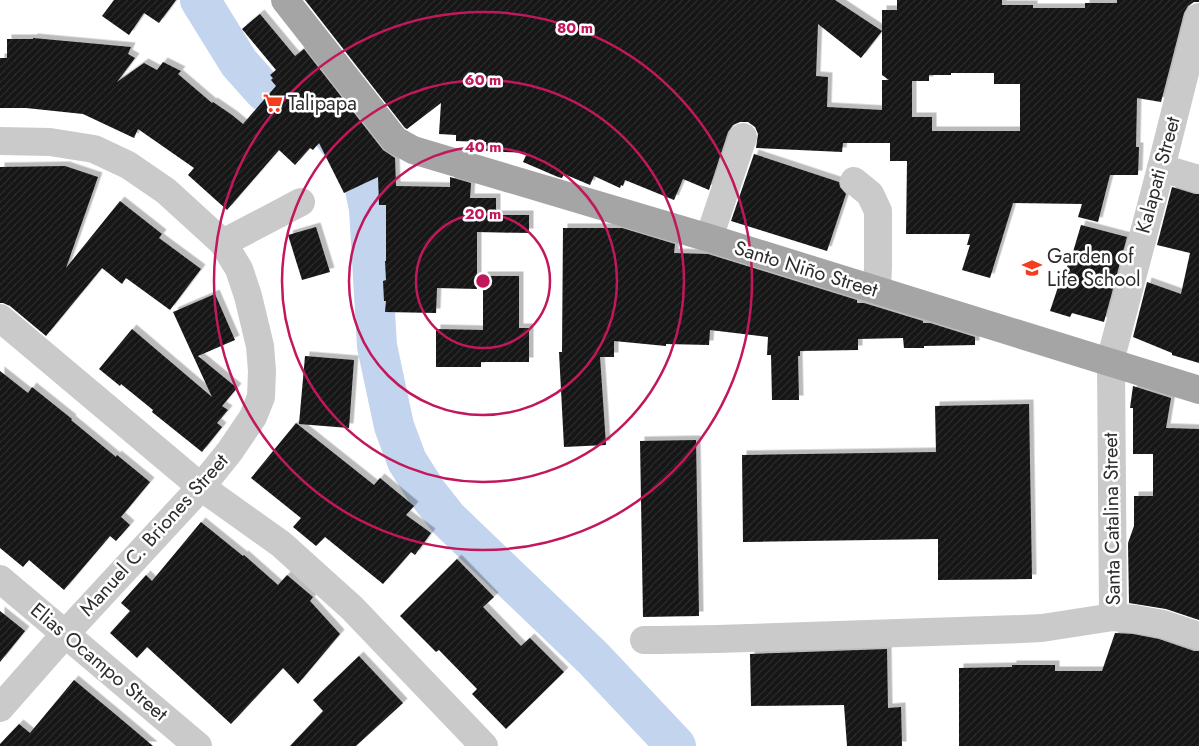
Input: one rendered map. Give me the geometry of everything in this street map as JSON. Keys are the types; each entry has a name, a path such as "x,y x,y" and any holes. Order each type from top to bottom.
{"main road":[{"name":"Santo Niño Street","path":"285,0 395,140 412,150 709,238 1199,390"}],"street":[{"name":"Kalapati Street","path":"1111,363 1116,333 1161,168 1199,17"},
{"path":"709,238 743,137"},
{"name":"Manuel C. Briones Street","path":"0,141 50,142 94,149 128,165 166,191 223,243 239,269 248,296 260,346 262,372 261,398 253,417 230,451 201,487 66,633 0,708"},
{"path":"1161,168 1199,179"},
{"path":"854,181 870,194 878,211 876,290"},
{"path":"223,243 301,202"},
{"path":"0,318 201,487 281,544 352,608 484,746"},
{"name":"Santa Catalina Street","path":"1111,363 1113,617 1135,618 1163,624 1199,636"},
{"name":"Elias Ocampo Street","path":"0,579 198,746"},
{"path":"644,640 1022,629 1042,628 1113,617"}],"building":[{"path":"114,0 176,0 159,23 144,13 129,35 102,16"},
{"path":"305,0 835,0 882,31 882,10 897,10 897,0 1002,0 1002,5 1033,5 1033,8 1085,8 1085,3 1117,3 1117,0 1199,0 1199,2 1194,2 1188,6 1184,13 1161,102 1137,98 1136,147 1139,147 1138,175 1110,175 1098,222 1078,217 1082,204 1013,203 990,278 962,270 970,245 967,245 970,234 906,234 907,161 890,161 890,143 843,143 842,152 756,148 758,134 755,127 748,122 740,122 733,125 728,132 709,190 683,179 674,200 625,180 620,188 594,176 590,185 564,174 562,178 558,177 523,162 527,153 486,151 486,142 456,141 456,135 439,134 441,103 407,129","holes":["818,24 861,58 882,31 882,75 889,80 882,80 882,110 827,107 828,77 816,76","994,73 994,84 1020,84 1020,131 932,131 932,117 912,117 912,81 929,81 929,75"]},
{"path":"260,14 295,56 304,49 383,150 395,158 396,186 450,187 450,177 471,183 470,198 496,198 496,215 529,215 529,233 477,232 477,289 437,288 436,313 385,312 386,301 384,301 383,281 386,280 386,205 379,205 378,177 344,193 319,143 313,150 310,148 295,165 279,150 227,210 188,175 194,168 138,129 134,138 83,114 26,108 0,108 0,58 7,58 7,39 33,38 131,47 128,54 135,58 117,82 144,63 157,70 163,62 181,71 178,74 212,103 243,124 276,86 271,80 273,78 270,75 276,70 242,29"},
{"path":"754,154 839,182 840,187 846,194 827,251 731,221"},
{"path":"65,166 98,177 66,268 120,201 162,234 159,238 201,269 170,310 126,278 122,284 102,268 46,336 10,306 0,303 0,167"},
{"path":"1172,187 1199,194 1199,363 1172,355 1172,353 1133,337 1147,282 1181,294 1190,253 1157,245"},
{"path":"1081,225 1127,237 1104,322 1072,313 1070,317 1050,311 1058,287 1060,288 1070,262"},
{"path":"316,227 330,272 302,280 288,235"},
{"path":"563,228 622,228 675,244 674,253 708,254 857,300 857,303 864,303 923,321 923,323 930,323 975,337 975,345 904,348 903,338 858,339 858,350 800,351 800,356 798,356 799,400 772,400 771,355 767,355 768,337 710,330 709,345 666,344 666,346 614,341 614,357 600,357 606,445 564,447 559,352 562,352"},
{"path":"483,276 519,276 519,328 529,328 529,362 481,362 481,367 436,367 436,329 483,330"},
{"path":"215,294 235,340 198,356 237,388 222,406 228,410 217,423 222,427 202,452 152,412 153,410 121,384 120,386 99,369 132,329 212,397 173,312"},
{"path":"305,356 354,360 349,428 299,424"},
{"path":"0,371 28,393 32,387 116,457 117,455 150,482 121,517 130,525 116,541 110,536 64,590 29,560 23,567 0,548"},
{"path":"1133,386 1171,398 1166,428 1199,429 1199,620 1166,609 1129,603 1128,543 1134,526 1134,496 1153,496 1153,454 1133,454 1133,408 1130,408"},
{"path":"1029,404 1032,579 938,580 938,539 743,542 742,455 936,452 935,406"},
{"path":"296,423 374,485 380,478 414,506 406,515 431,533 415,555 411,552 383,584 325,537 316,546 293,527 301,518 251,478"},
{"path":"696,440 699,616 643,617 640,441"},
{"path":"201,522 244,555 278,585 287,575 313,597 310,601 340,634 298,684 283,668 231,724 147,647 137,658 110,633 130,611 121,603 146,575 152,581"},
{"path":"457,559 494,597 483,607 521,646 530,638 564,672 506,729 472,694 477,689 439,650 436,652 400,616"},
{"path":"0,611 25,631 0,662"},
{"path":"1115,633 1159,639 1199,651 1199,746 959,746 959,668 1055,665 1055,671 1102,671"},
{"path":"887,649 888,708 901,707 902,746 847,746 844,705 751,706 750,654"},
{"path":"359,656 403,703 356,746 290,746 323,711 313,700"},
{"path":"74,680 153,746 0,746 19,724 30,733"}],"waterway":[{"path":"200,0 239,63 264,91 282,103 297,111 313,116 325,124 348,154 363,179 369,209 377,346 394,426 407,461 426,491 448,519 593,658 676,746"}],"place":[{"name":"Talipapa","path":"273,103"},
{"name":"Garden of Life School","path":"1032,268"}]}
